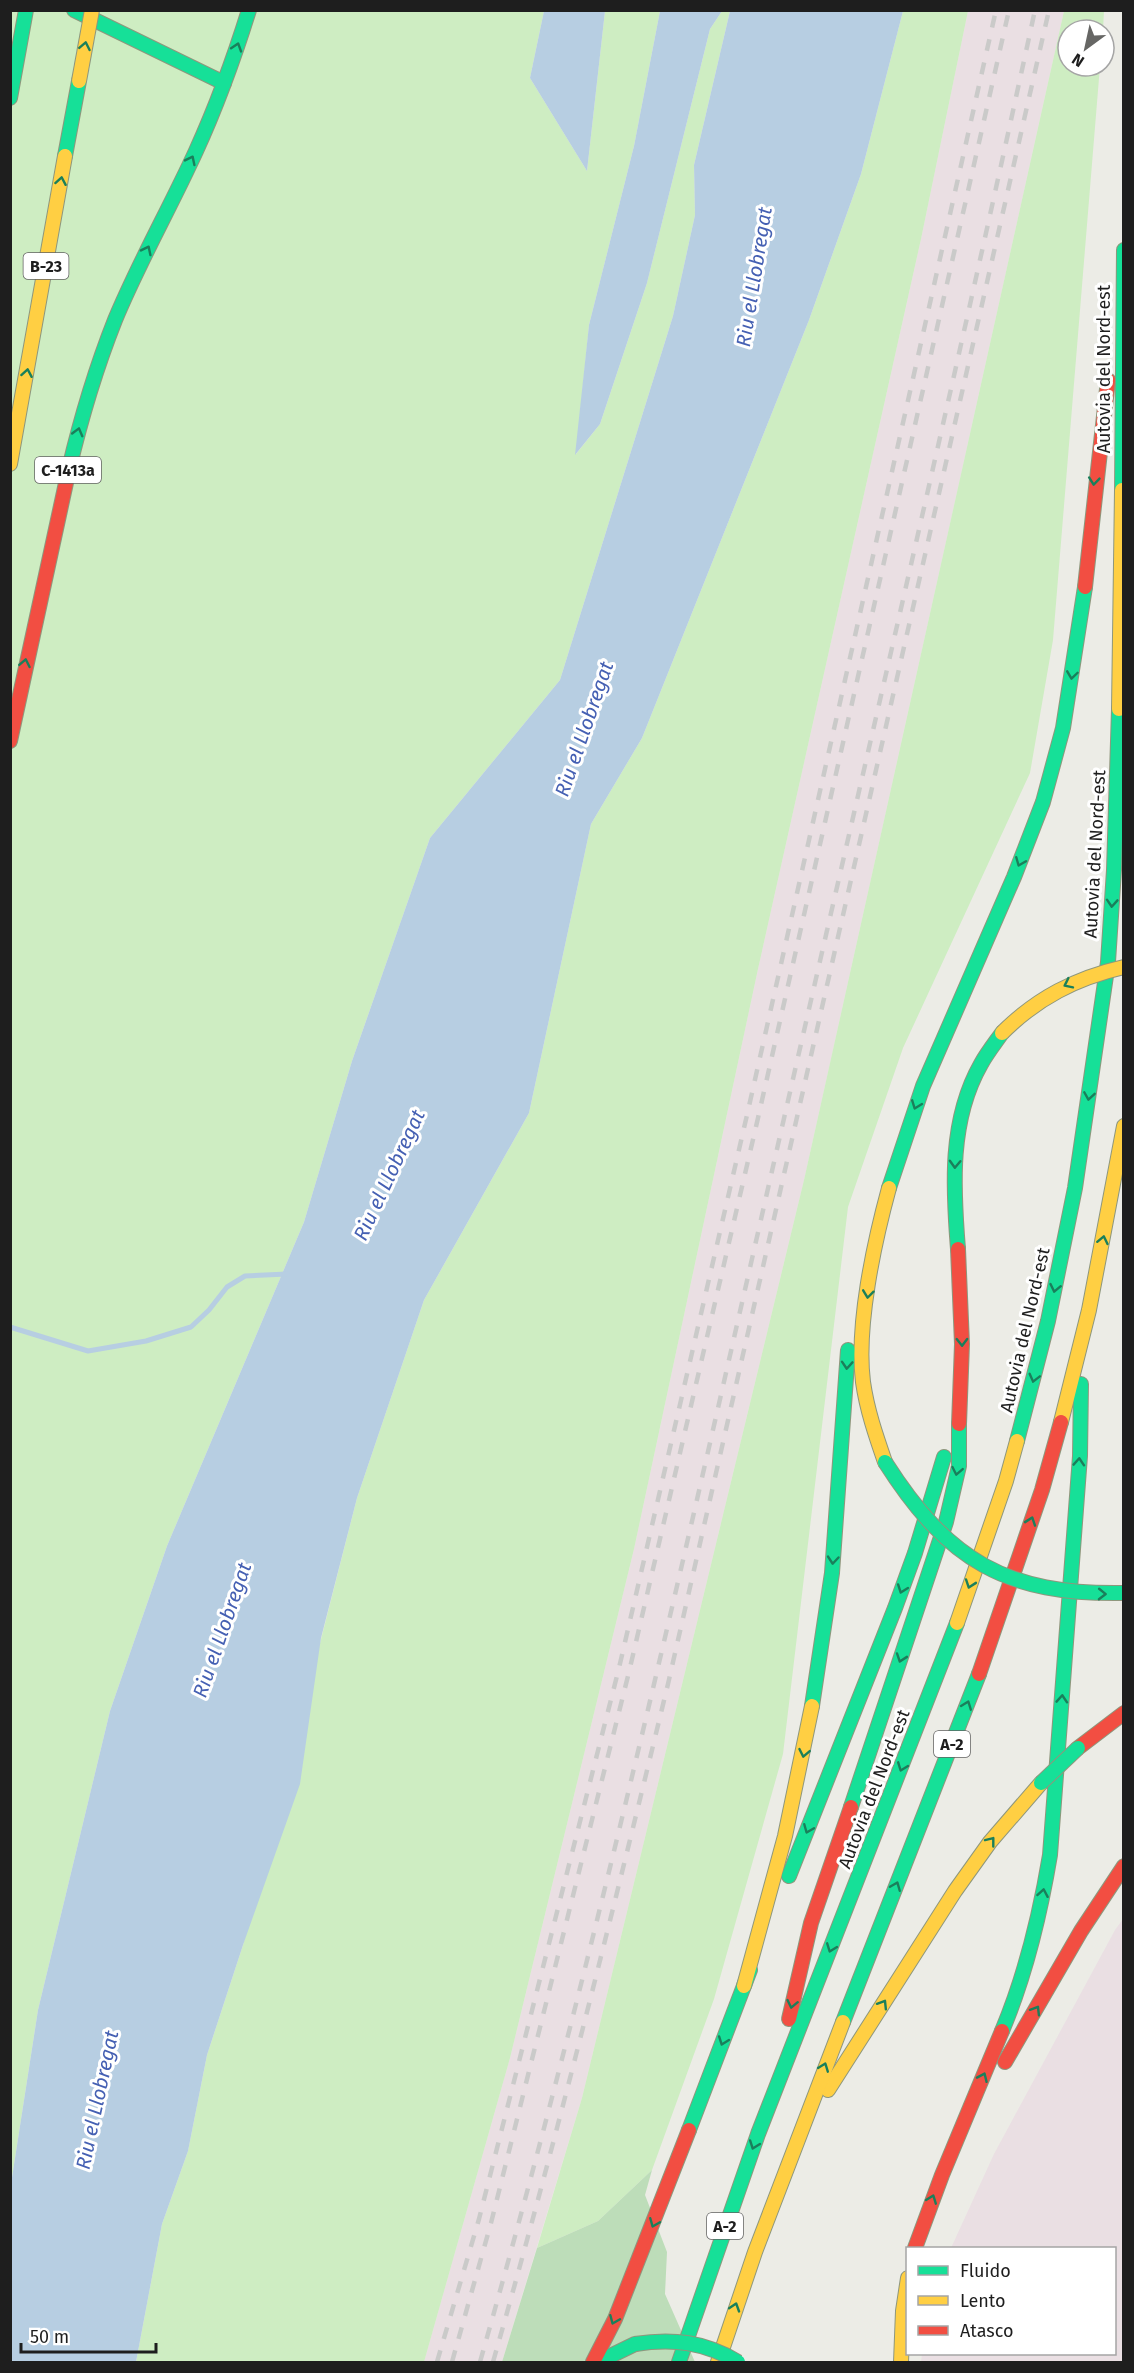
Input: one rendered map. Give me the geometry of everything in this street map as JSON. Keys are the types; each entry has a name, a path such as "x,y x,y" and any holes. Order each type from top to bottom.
{"main road":[{"path":"10,98 26,10"},
{"path":"74,10 225,83"},
{"name":"B-23","path":"10,464 92,10"},
{"name":"C-1413a","path":"10,741 70,459 87,400 106,343 132,280 195,152 225,83 249,10"},
{"name":"Autovia del Nord-est","path":"680,2362 700,2298 775,2091 943,1663 1006,1480 1048,1321 1075,1188 1108,962 1114,870 1120,686 1124,250"},
{"path":"1122,278 1096,462 1086,561 1066,711 1038,818 937,1052 904,1137 873,1256 863,1334 863,1378 869,1411 885,1462 899,1487 920,1515 947,1541 970,1559 1022,1583 1052,1590 1104,1595 1124,1593"},
{"path":"775,2091 811,1923 934,1563 950,1506 960,1455 959,1413 963,1370 955,1225 956,1140 961,1112 970,1085 987,1052 1019,1014 1052,992 1094,973 1124,967"},
{"path":"904,1098 971,974"},
{"name":"A-2","path":"718,2362 742,2286 795,2142 979,1674 1042,1490 1082,1338 1113,1191 1124,1126"},
{"path":"744,1986 785,1836 812,1709 832,1573 851,1310 865,1230 879,1175"},
{"path":"915,2247 930,2205 1016,1998 1035,1935 1050,1855 1080,1456 1082,1338"},
{"path":"593,2362 615,2319 643,2250 744,1986 895,1608 915,1553 959,1413"},
{"path":"795,2142 949,1900 990,1842 1041,1783 1078,1748 1124,1713"},
{"path":"953,2151 984,2102 1081,1931 1124,1866"},
{"path":"901,2362 906,2296"},
{"path":"598,2362 610,2354 635,2344 674,2340 696,2343 738,2362"}],"shaded area":[{"path":"968,11 1064,11 1062,18 1056,18 1056,47 804,1180 582,2098 502,2362 424,2362 510,2058 634,1549 758,969 921,239"},
{"path":"1123,1919 1123,2362 921,2362 922,2355 1116,2355 1116,2247 951,2247 994,2154"}],"green space":[{"path":"11,11 544,11 530,78 587,171 605,11 660,11 634,146 589,325 576,454 600,424 647,283 710,29 722,11 730,11 694,165 695,215 673,316 560,680 430,838 352,1061 304,1222 167,1546 110,1711 38,2010 11,2184"},
{"path":"903,11 968,11 921,239 758,969 634,1549 510,2058 424,2362 136,2362 162,2224 188,2151 207,2055 243,1945 357,1498 424,1300 529,1113 591,824 642,738 809,320 861,174"},
{"path":"1064,11 1104,11 1104,18 1062,18"},
{"path":"1056,47 1056,78 1099,78 1053,640 1030,773 903,1048 848,1207 783,1754 714,1999 652,2170 598,2221 537,2248 582,2098 804,1180"},
{"path":"652,2170 645,2195 667,2252 665,2294 695,2362 502,2362 537,2248 598,2221"}],"water":[{"path":"544,11 605,11 587,171 530,78"},
{"path":"660,11 722,11 710,29 647,283 600,424 575,455 589,325 634,146"},
{"name":"Riu el Llobregat","path":"730,11 903,11 861,174 809,320 642,738 591,824 529,1113 424,1300 357,1498 321,1638 300,1784 207,2055 188,2151 162,2224 136,2362 11,2362 11,2184 38,2010 110,1711 167,1546 304,1222 352,1061 430,838 560,680 673,316 695,215 694,165"}],"waterway":[{"path":"10,1327 88,1351 146,1341 191,1327 209,1310 227,1287 245,1276 287,1274"}],"railway":[{"path":"437,2362 479,2219 619,1668 747,1115 996,10"},
{"path":"452,2362 491,2223 629,1672 758,1118 1009,10"},
{"path":"480,2362 560,2066 634,1769 938,446 1035,10"},
{"path":"493,2362 584,2024 668,1684 1049,10"}],"traffic: fast":[{"path":"10,98 26,10"},
{"path":"74,10 224,83"},
{"path":"69,469 89,393 115,320 204,134 249,10"},
{"path":"65,156 79,81"},
{"path":"1122,490 1124,250"},
{"path":"889,1188 923,1086 1014,877 1043,802 1063,728 1085,587"},
{"path":"1017,1441 1048,1321 1075,1188 1108,962 1114,870 1119,709"},
{"path":"958,1249 955,1202 958,1131 971,1085 983,1060 1002,1033"},
{"path":"812,1706 832,1573 848,1350"},
{"path":"1002,2031 1031,1944 1050,1855 1080,1456 1081,1384"},
{"path":"851,1807 946,1522 959,1466 959,1424"},
{"path":"789,1876 895,1608 915,1553 944,1457"},
{"path":"885,1462 932,1525 957,1547 984,1565 1013,1579 1046,1587 1082,1592 1124,1593"},
{"path":"679,2362 758,2134 957,1623"},
{"path":"843,2022 979,1674"},
{"path":"1041,1783 1078,1748"},
{"path":"689,2130 750,1970"},
{"path":"635,2344 662,2341 688,2343 713,2350 738,2362"},
{"path":"598,2362 635,2344"}],"traffic: slow":[{"path":"79,81 92,10"},
{"path":"10,464 65,156"},
{"path":"1119,709 1122,490"},
{"path":"1002,1033 1029,1009 1058,991 1090,977 1124,967"},
{"path":"1061,1422 1089,1310 1124,1126"},
{"path":"885,1462 867,1403 861,1360 868,1285 889,1188"},
{"path":"957,1623 1006,1481 1017,1441"},
{"path":"744,1986 785,1836 812,1706"},
{"path":"828,2090 955,1891 990,1842 1041,1783"},
{"path":"718,2362 755,2252 843,2022"},
{"path":"901,2362 906,2291"}],"traffic: jam":[{"path":"1085,587 1108,380"},
{"path":"10,741 69,469"},
{"path":"958,1249 962,1344 959,1424"},
{"path":"979,1674 1042,1490 1061,1422"},
{"path":"1078,1748 1124,1713"},
{"path":"789,2019 811,1923 851,1807"},
{"path":"1005,2062 1081,1931 1124,1866"},
{"path":"915,2247 942,2175 1002,2031"},
{"path":"593,2362 615,2319 689,2130"}]}
